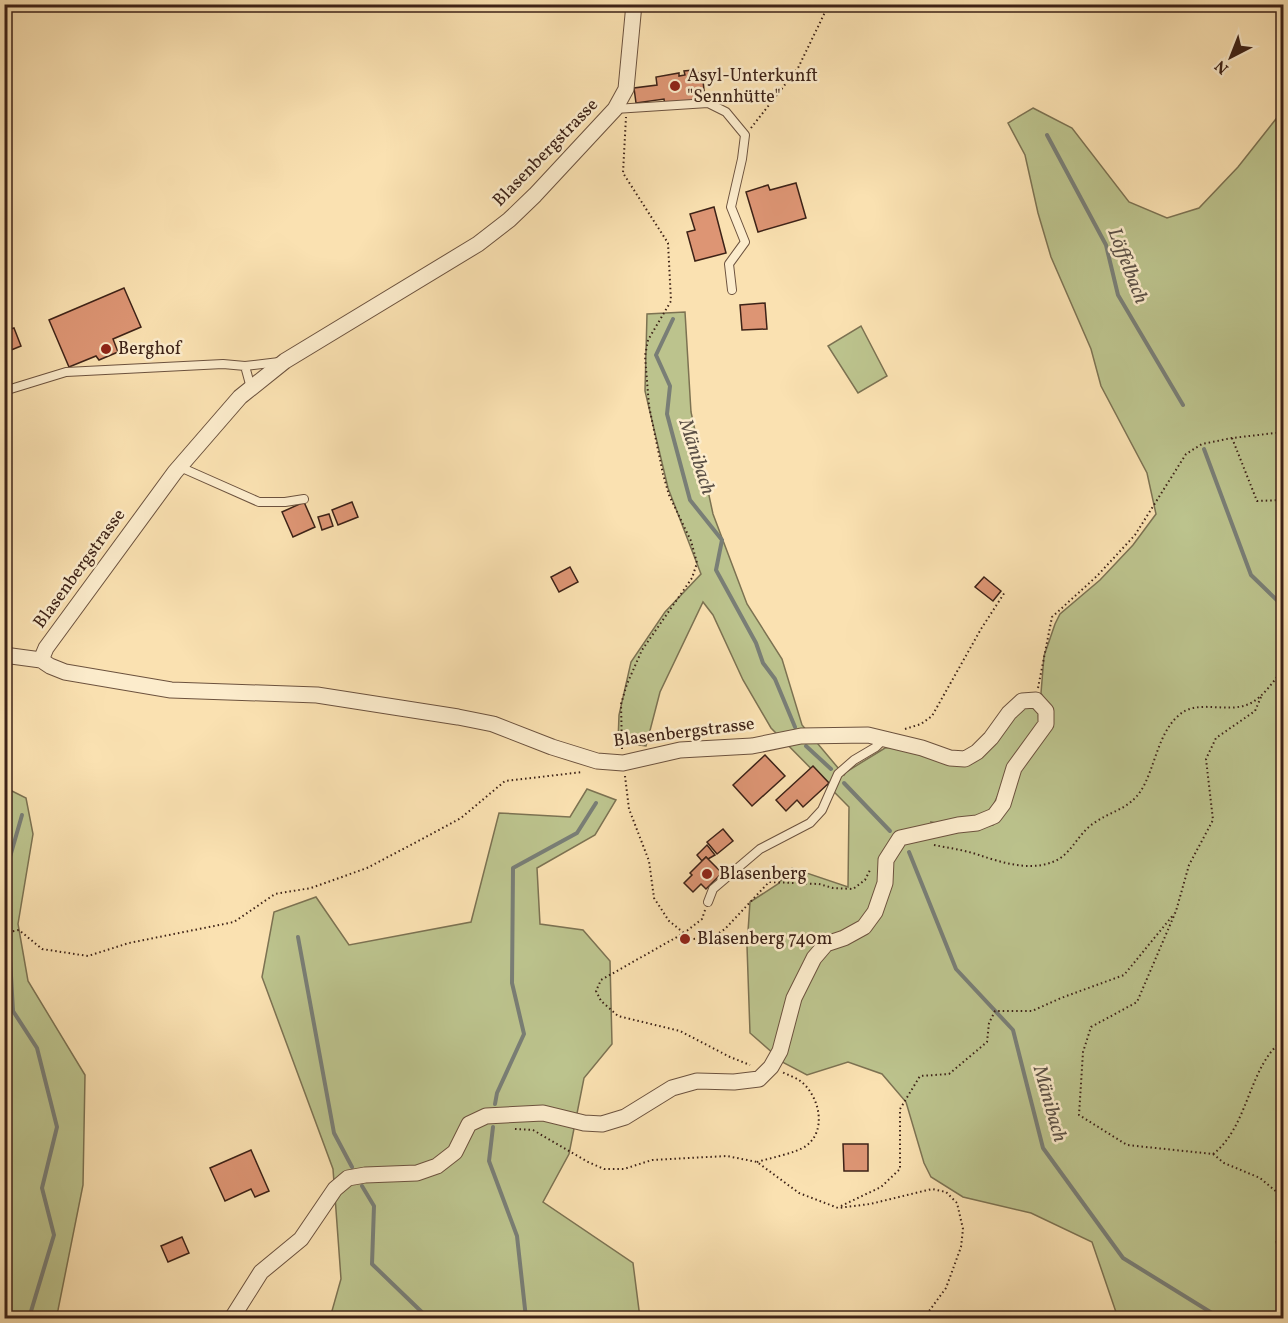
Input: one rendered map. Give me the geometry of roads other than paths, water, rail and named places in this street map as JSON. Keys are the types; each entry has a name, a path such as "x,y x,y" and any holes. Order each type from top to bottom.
{"street":[{"name":"Blasenbergstrasse","path":"232,1318 261,1272 302,1239 335,1189 348,1178 417,1173 437,1166 454,1152 469,1124 486,1116 543,1113 584,1123 602,1124 625,1117 672,1088 697,1081 734,1082 759,1079 771,1067 785,1036 794,998 814,958 826,944 844,938 864,927 875,912 885,883 886,860 900,838 977,823 994,816 1003,804 1014,768 1046,724 1046,711 1036,700 1022,701 1009,712 991,738 977,753 965,759 950,758 868,735 801,736 752,746 680,750 623,763 597,761 552,747 493,724 317,695 171,690 65,672 41,660 46,648 180,467 240,397 285,361 478,244 509,220 621,109 626,89 634,4"},
{"path":"4,655 41,660"}],"lane":[{"path":"621,109 708,103 726,112 745,135 731,207 745,242 729,264 732,290"},
{"path":"4,391 66,372 223,364 245,366 285,361"},
{"path":"245,366 251,388"},
{"path":"180,467 259,502 304,499"},
{"path":"708,902 713,889 760,849 810,823 822,810 838,774 884,739"}],"waterway":[{"name":"Löffelbach","path":"1047,135 1106,245 1118,295 1183,405"},
{"name":"Mänibach","path":"673,319 656,355 670,386 667,414 690,500 722,540 716,570 756,643 763,663 775,679 795,727"},
{"name":"Löffelbach","path":"1204,449 1251,575 1284,607"},
{"name":"Mänibach","path":"806,746 831,769"},
{"name":"Mänibach","path":"844,783 890,831"},
{"path":"495,1104 497,1093 524,1034 512,983 513,868 577,833 596,803"},
{"path":"8,922 6,871 22,815"},
{"name":"Mänibach","path":"909,852 956,969 1013,1030 1043,1148 1123,1258 1220,1318"},
{"path":"298,937 334,1133 352,1167"},
{"path":"9,941 13,1011 37,1048 57,1127 42,1188 54,1235 29,1318"},
{"path":"493,1127 489,1161 517,1236 526,1318"},
{"path":"362,1186 374,1206 372,1264 428,1318"}],"place":[{"name":"Asyl-Unterkunft \"Sennhütte\"","path":"675,86"},
{"name":"Berghof","path":"106,349"},
{"name":"Blasenberg","path":"707,874"},
{"name":"Blasenberg 740m","path":"685,939"}]}
